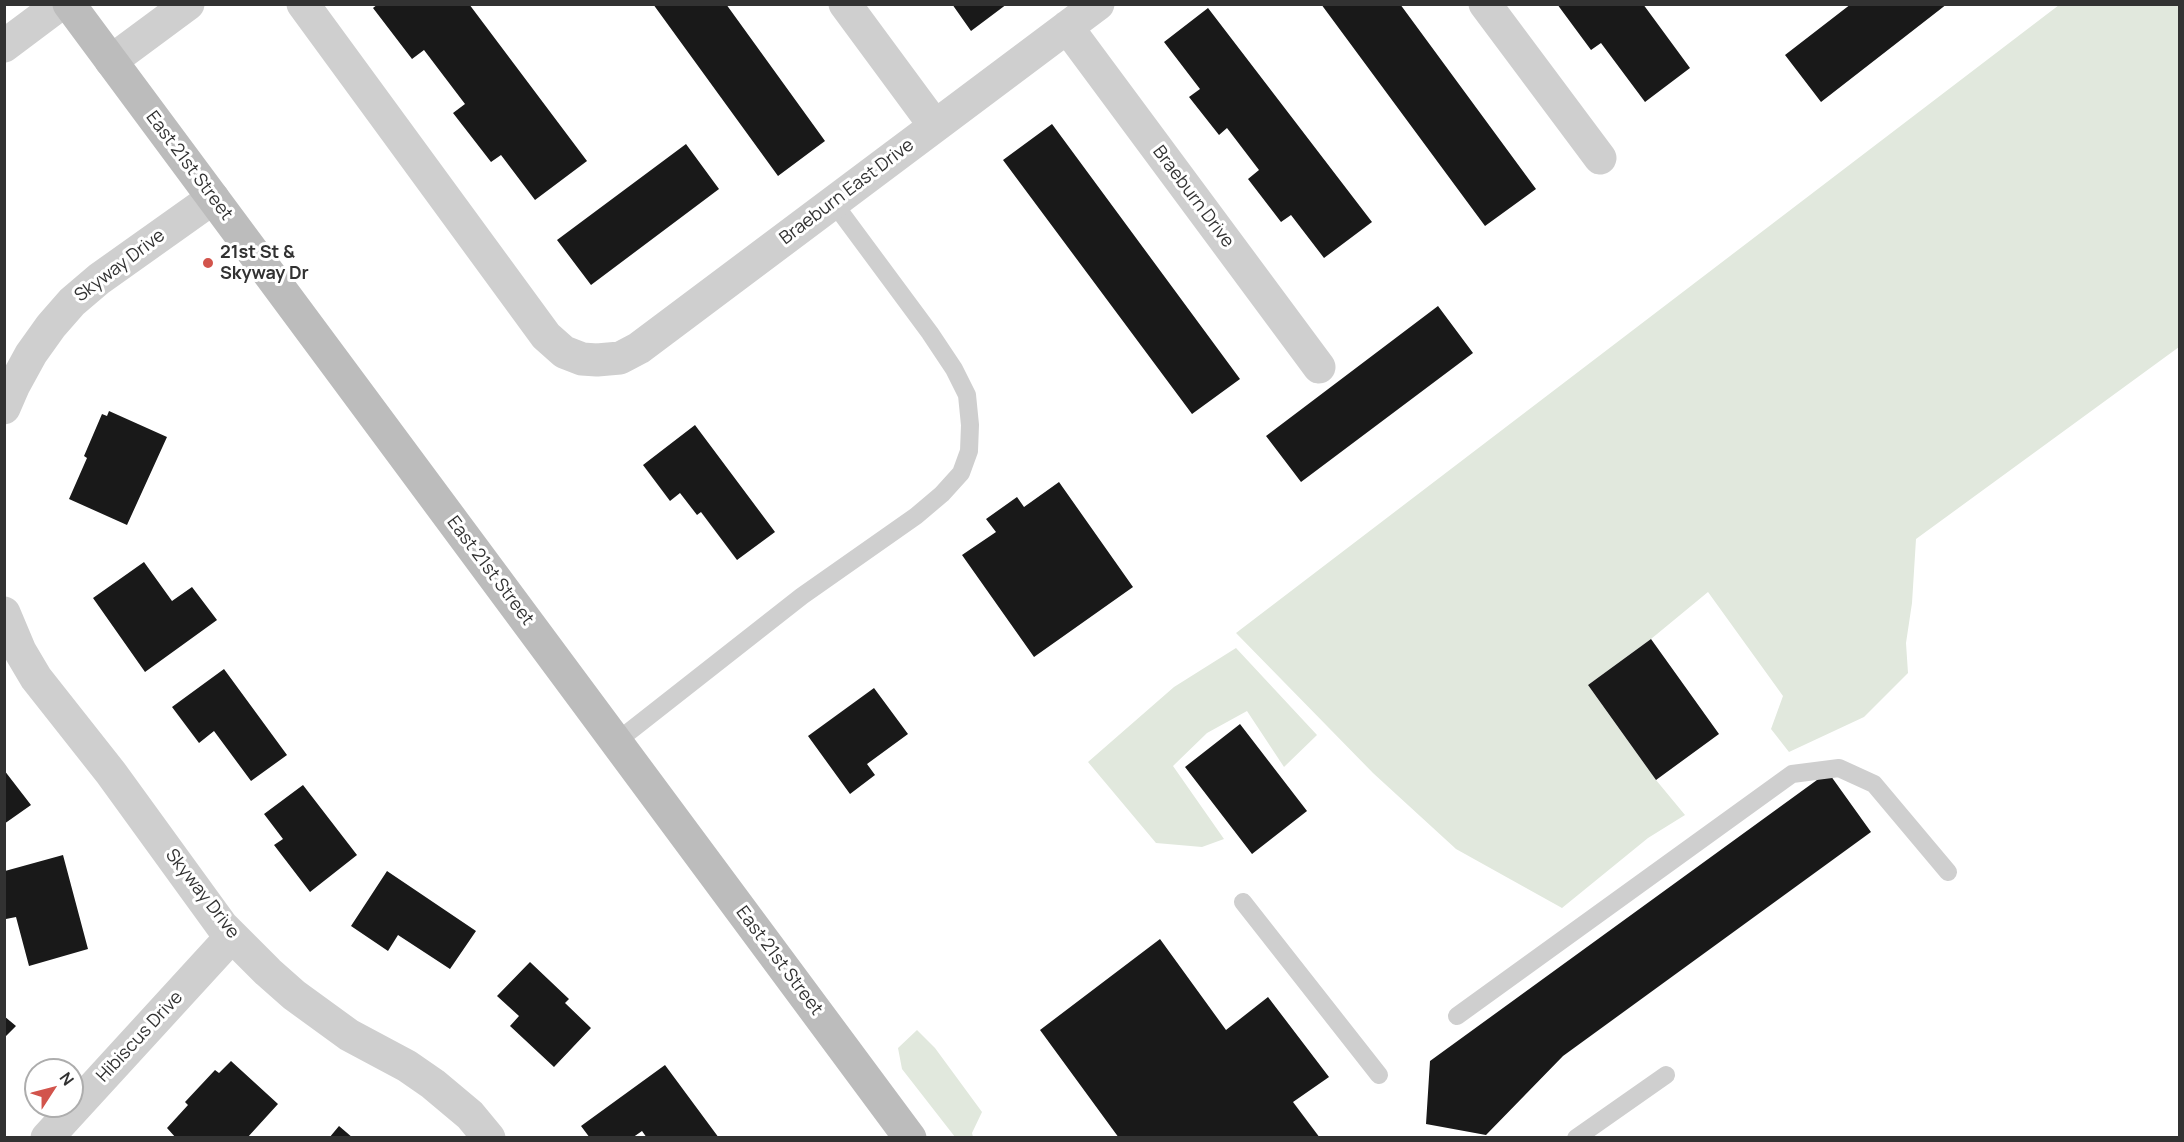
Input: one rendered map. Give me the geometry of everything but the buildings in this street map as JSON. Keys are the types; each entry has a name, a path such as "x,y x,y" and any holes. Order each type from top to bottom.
{"main road":[{"name":"East 21st Street","path":"69,4 910,1137"}],"street":[{"path":"4,46 60,4"},
{"path":"111,62 188,4"},
{"name":"Braeburn East Drive","path":"303,4 546,336 564,352 589,359 606,360 620,358 639,348 1098,4"},
{"path":"845,4 935,126"},
{"path":"1485,4 1600,158"},
{"name":"Braeburn Drive","path":"1067,27 1319,367"},
{"name":"Skyway Drive","path":"4,408 31,354 72,302 99,279 213,198"},
{"name":"Skyway Drive","path":"4,613 20,651 36,678 111,773 222,926 268,972 294,994 349,1035 407,1066 433,1084 470,1115 489,1137"},
{"name":"Hibiscus Drive","path":"47,1137 232,936"}],"lane":[{"path":"616,742 802,596 916,516 942,494 961,473 969,451 970,425 966,395 958,377 923,324 833,202"},
{"path":"1457,1016 1792,774 1839,768 1874,784 1948,872"},
{"path":"1243,902 1379,1075"},
{"path":"1576,1137 1666,1075"}],"shaded area":[{"path":"2059,5 2179,5 2179,347 1916,539 1912,603 1906,643 1908,673 1864,717 1789,752 1771,729 1783,696 1708,592 1651,639 1588,685 1656,780 1685,815 1648,838 1562,908 1456,849 1373,773 1236,633"},
{"path":"1236,648 1317,735 1284,767 1247,711 1207,733 1173,766 1224,839 1202,847 1156,843 1088,762 1174,687"},
{"path":"917,1030 935,1048 982,1112 972,1133 973,1137 955,1137 902,1069 898,1048"}],"place":[{"name":"21st St & Skyway Dr","path":"208,263"}]}
